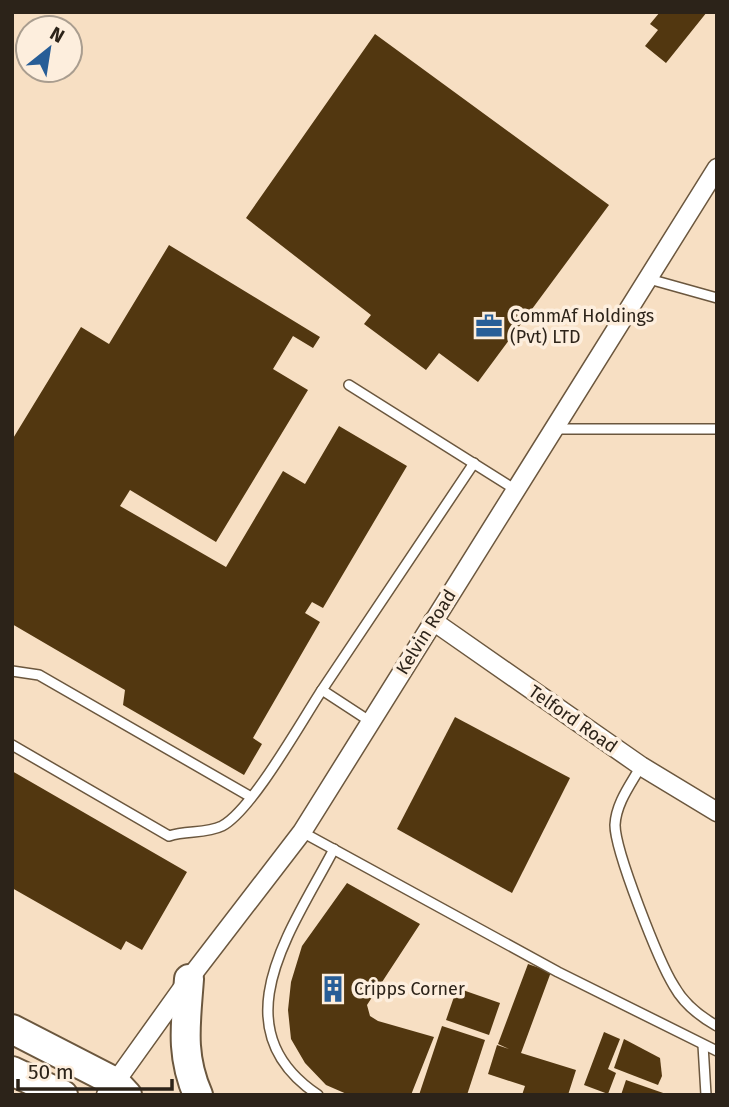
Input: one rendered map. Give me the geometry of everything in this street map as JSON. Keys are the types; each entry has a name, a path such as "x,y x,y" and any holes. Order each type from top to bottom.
{"main road":[{"path":"189,979 184,1051 187,1069 198,1095"},
{"path":"12,1029 116,1091"},
{"path":"12,1071 63,1095"}],"street":[{"name":"Kelvin Road","path":"116,1091 189,979 302,832 717,168"},
{"name":"Telford Road","path":"433,621 642,766 717,812"}],"lane":[{"path":"649,279 717,298"},
{"path":"349,384 516,489"},
{"path":"554,429 717,429"},
{"path":"12,745 169,836 187,830 222,826 251,797 474,463"},
{"path":"12,671 39,675 251,797"},
{"path":"322,690 371,722"},
{"path":"642,766 618,808 615,826 623,862 674,986 697,1015 717,1026"},
{"path":"302,832 558,972 717,1051"},
{"path":"318,1095 289,1072 279,1057 270,1036 267,993 275,964 334,849"},
{"path":"703,1045 706,1095"}],"building":[{"path":"660,12 707,12 666,63 645,46 658,30 650,24"},
{"path":"375,34 609,205 478,382 439,353 426,370 364,324 371,315 246,218"},
{"path":"169,245 320,337 313,348 293,336 273,369 308,390 216,542 130,490 120,506 226,567 283,471 305,484 339,426 407,466 323,608 312,602 305,613 320,622 253,738 262,744 244,775 123,705 125,690 12,624 12,440 81,327 109,344"},
{"path":"455,717 570,778 512,893 397,829"},
{"path":"12,771 187,872 142,950 126,941 121,950 12,888"},
{"name":"Cripps Corner","path":"347,883 420,924 367,1005 370,1016 378,1021 434,1037 411,1095 349,1095 326,1085 305,1063 291,1039 288,1010 291,982 302,946"},
{"path":"528,964 551,972 521,1053 576,1070 568,1095 522,1095 525,1086 488,1074 497,1045 509,1049 498,1044"},
{"path":"457,988 500,1003 489,1035 446,1020"},
{"path":"442,1026 485,1040 467,1095 419,1095"},
{"path":"604,1032 620,1039 608,1069 616,1073 608,1094 584,1085"},
{"path":"624,1039 660,1058 662,1076 658,1085 614,1068"},
{"path":"626,1080 666,1094 666,1095 621,1095"}],"place":[{"name":"CommAf Holdings (Pvt) LTD","path":"489,326"},
{"name":"Cripps Corner","path":"333,989"}]}
